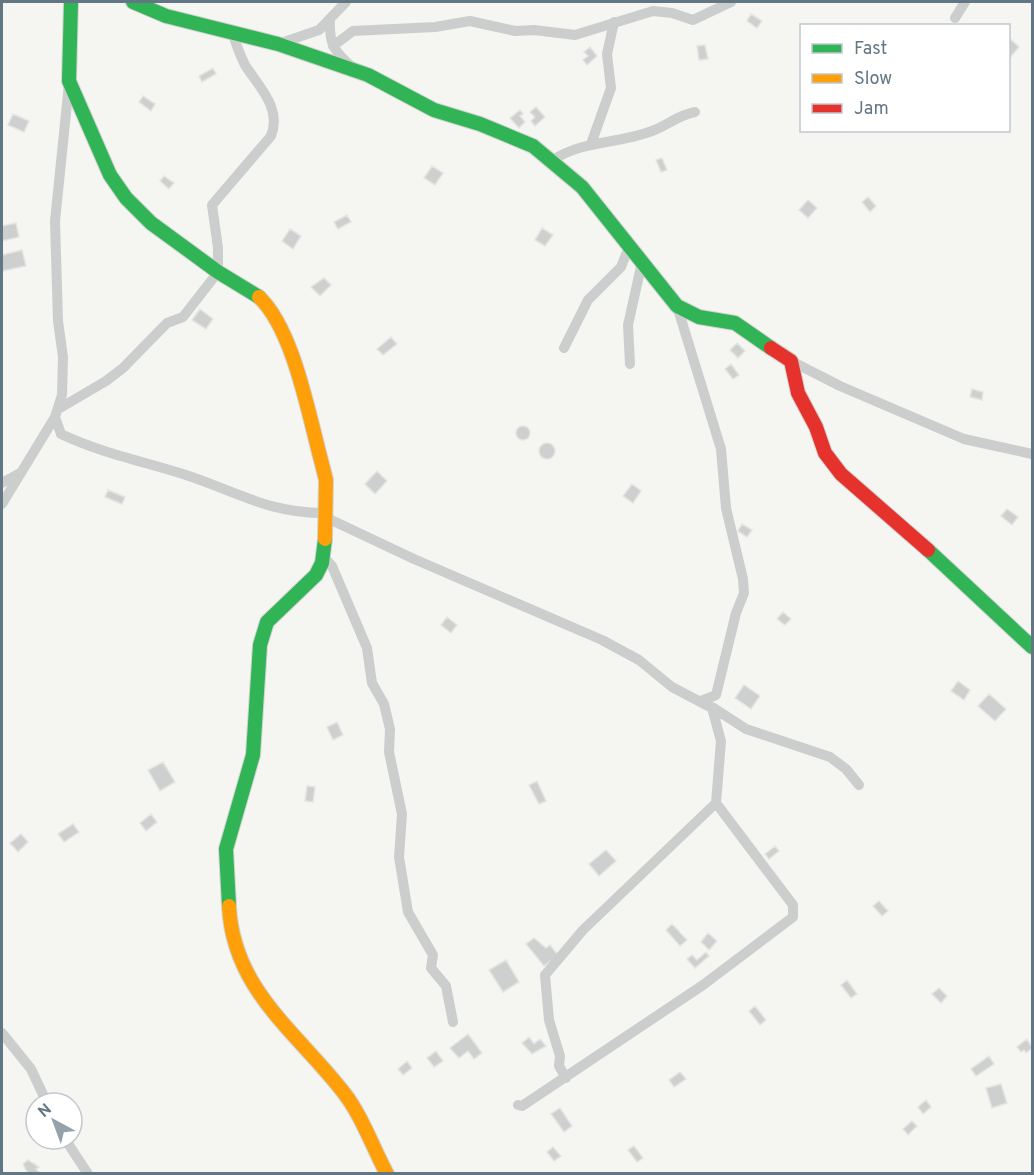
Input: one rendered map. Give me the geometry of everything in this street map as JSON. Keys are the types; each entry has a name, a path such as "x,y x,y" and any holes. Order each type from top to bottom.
{"street":[{"path":"133,2 166,16 278,44 310,58 357,71 402,91 434,110 520,139 553,160 582,187 677,306 721,449 726,508 743,579 744,593 736,612 712,708 721,741 716,803 793,906 793,917 703,984 566,1078 522,1106 518,1105"},
{"path":"278,44 314,32 330,20 346,2"},
{"path":"333,46 353,31 479,22 515,31 534,30 575,35 592,32 614,22 653,11 672,13 693,20 730,2"},
{"path":"955,18 965,2"},
{"path":"74,3 55,221 58,321 64,378 58,412 61,434 114,456 195,478 269,507 327,515 414,559 602,639 639,660 672,687 701,701 752,732 830,757 846,769 859,785"},
{"path":"330,20 330,39 333,46 357,71"},
{"path":"591,144 601,110 611,88 607,54 614,22"},
{"path":"2,504 58,412 123,368 167,323 183,317 218,272 218,248 212,205 271,136 275,122 269,102 244,63 233,34"},
{"path":"69,81 117,187 151,223 218,272 258,294 271,308 279,322 322,464 327,515 324,557 316,575 274,615 262,634 253,755 226,849 230,930 240,962 248,976 284,1027 341,1088 387,1173"},
{"path":"553,160 580,146 628,139 654,130 674,118 695,112"},
{"path":"564,348 588,300 621,267 629,247"},
{"path":"630,364 628,325 642,262"},
{"path":"677,306 699,316 735,323 791,361 840,386 964,439 1032,454"},
{"path":"791,361 798,393 816,427 825,453 841,474 951,569 1032,647"},
{"path":"2,483 21,473"},
{"path":"324,557 332,566 364,642 372,683 384,704 390,729 390,752 402,814 399,856 408,912 434,955 431,968 446,986 453,1022"},
{"path":"701,701 716,695"},
{"path":"566,1078 560,1069 560,1056 549,1020 547,972 590,923 716,803"},
{"path":"2,1033 31,1070 41,1091"},
{"path":"73,1151 88,1173"}],"building":[{"path":"751,14 762,21 757,28 747,21"},
{"path":"1010,39 1019,47 1010,58"},
{"path":"705,45 708,59 699,60 697,46"},
{"path":"590,47 597,56 587,65 583,60 588,56 584,52"},
{"path":"213,68 216,74 202,82 199,76"},
{"path":"143,96 155,104 151,111 139,102"},
{"path":"536,107 545,117 535,126 531,121 535,117 530,112"},
{"path":"520,110 523,114 520,116 525,122 519,128 510,118"},
{"path":"13,114 29,121 24,132 8,125"},
{"path":"662,158 667,170 661,172 656,160"},
{"path":"432,166 443,173 435,185 424,178"},
{"path":"164,176 174,183 169,189 160,181"},
{"path":"868,197 876,206 870,212 862,202"},
{"path":"808,200 817,208 808,218 799,210"},
{"path":"347,215 351,222 338,229 334,222"},
{"path":"16,223 19,237 2,241 2,226"},
{"path":"542,228 553,235 545,246 535,240"},
{"path":"290,229 301,236 293,249 282,241"},
{"path":"22,250 26,266 2,271 2,255"},
{"path":"324,278 331,285 320,296 311,287"},
{"path":"200,309 213,319 206,329 192,320"},
{"path":"391,337 397,344 383,355 377,349"},
{"path":"737,343 745,351 738,358 730,350"},
{"path":"731,364 739,375 733,379 725,369"},
{"path":"972,389 983,392 982,400 970,397"},
{"path":"523,426 528,428 530,433 528,438 523,440 518,438 516,433 518,428"},
{"path":"547,443 553,445 555,451 553,457 547,459 541,457 539,451 541,445"},
{"path":"377,471 387,481 375,494 365,484"},
{"path":"632,484 641,491 633,503 623,496"},
{"path":"108,490 125,497 122,504 105,497"},
{"path":"1007,509 1018,517 1012,525 1001,516"},
{"path":"742,524 752,530 747,537 738,531"},
{"path":"783,612 791,619 785,625 777,619"},
{"path":"447,617 457,625 451,633 441,625"},
{"path":"958,681 970,690 964,700 951,691"},
{"path":"744,685 760,696 751,709 735,698"},
{"path":"989,694 1006,709 995,721 978,706"},
{"path":"337,722 343,735 333,740 327,727"},
{"path":"163,762 175,782 160,791 148,770"},
{"path":"537,781 546,801 539,804 529,785"},
{"path":"307,786 315,787 313,802 305,801"},
{"path":"151,814 157,822 146,831 140,823"},
{"path":"73,824 79,832 64,842 58,834"},
{"path":"21,834 28,842 18,852 10,843"},
{"path":"775,846 779,851 769,859 765,854"},
{"path":"606,850 616,861 599,876 589,864"},
{"path":"879,901 888,911 882,916 873,906"},
{"path":"672,924 687,940 680,946 666,930"},
{"path":"708,933 717,941 709,950 701,942"},
{"path":"534,938 546,948 550,945 558,955 544,966 526,944"},
{"path":"706,952 709,956 695,968 687,959 692,955 697,960"},
{"path":"506,960 519,982 503,992 489,970"},
{"path":"847,980 857,994 851,998 841,985"},
{"path":"939,988 947,996 941,1003 932,994"},
{"path":"755,1006 766,1020 760,1025 749,1011"},
{"path":"468,1034 482,1053 474,1059 468,1051 459,1058 450,1048"},
{"path":"529,1037 534,1044 540,1039 546,1046 532,1054 522,1043"},
{"path":"1027,1039 1032,1048 1026,1053 1024,1050 1021,1052 1017,1047"},
{"path":"436,1051 443,1061 434,1067 427,1058"},
{"path":"989,1056 994,1064 976,1076 971,1069"},
{"path":"407,1061 412,1068 403,1075 398,1069"},
{"path":"680,1072 686,1079 674,1087 669,1080"},
{"path":"1001,1084 1007,1103 992,1108 986,1088"},
{"path":"926,1100 931,1107 923,1114 918,1107"},
{"path":"560,1108 572,1126 564,1132 551,1114"},
{"path":"912,1121 917,1126 908,1135 903,1129"},
{"path":"634,1146 643,1158 637,1162 628,1150"},
{"path":"553,1147 561,1156 554,1161 547,1152"},
{"path":"28,1160 39,1167 36,1169 40,1173 29,1174 23,1164"}],"traffic: fast":[{"path":"71,2 69,81 110,175 126,198 151,223 218,272 259,297"},
{"path":"133,2 166,16 278,44 368,75 434,110 480,124 533,146 582,187 677,306 699,317 735,323 771,348"},
{"path":"229,906 226,849 253,755 260,645 267,622 316,575 322,563 325,539"},
{"path":"928,550 1032,647"}],"traffic: slow":[{"path":"259,297 282,330 306,399 326,480 325,539"},
{"path":"229,906 233,936 242,962 255,986 270,1008 344,1093 362,1122 387,1174"}],"traffic: jam":[{"path":"771,348 791,361 798,393 816,427 825,453 841,474 928,550"}]}
